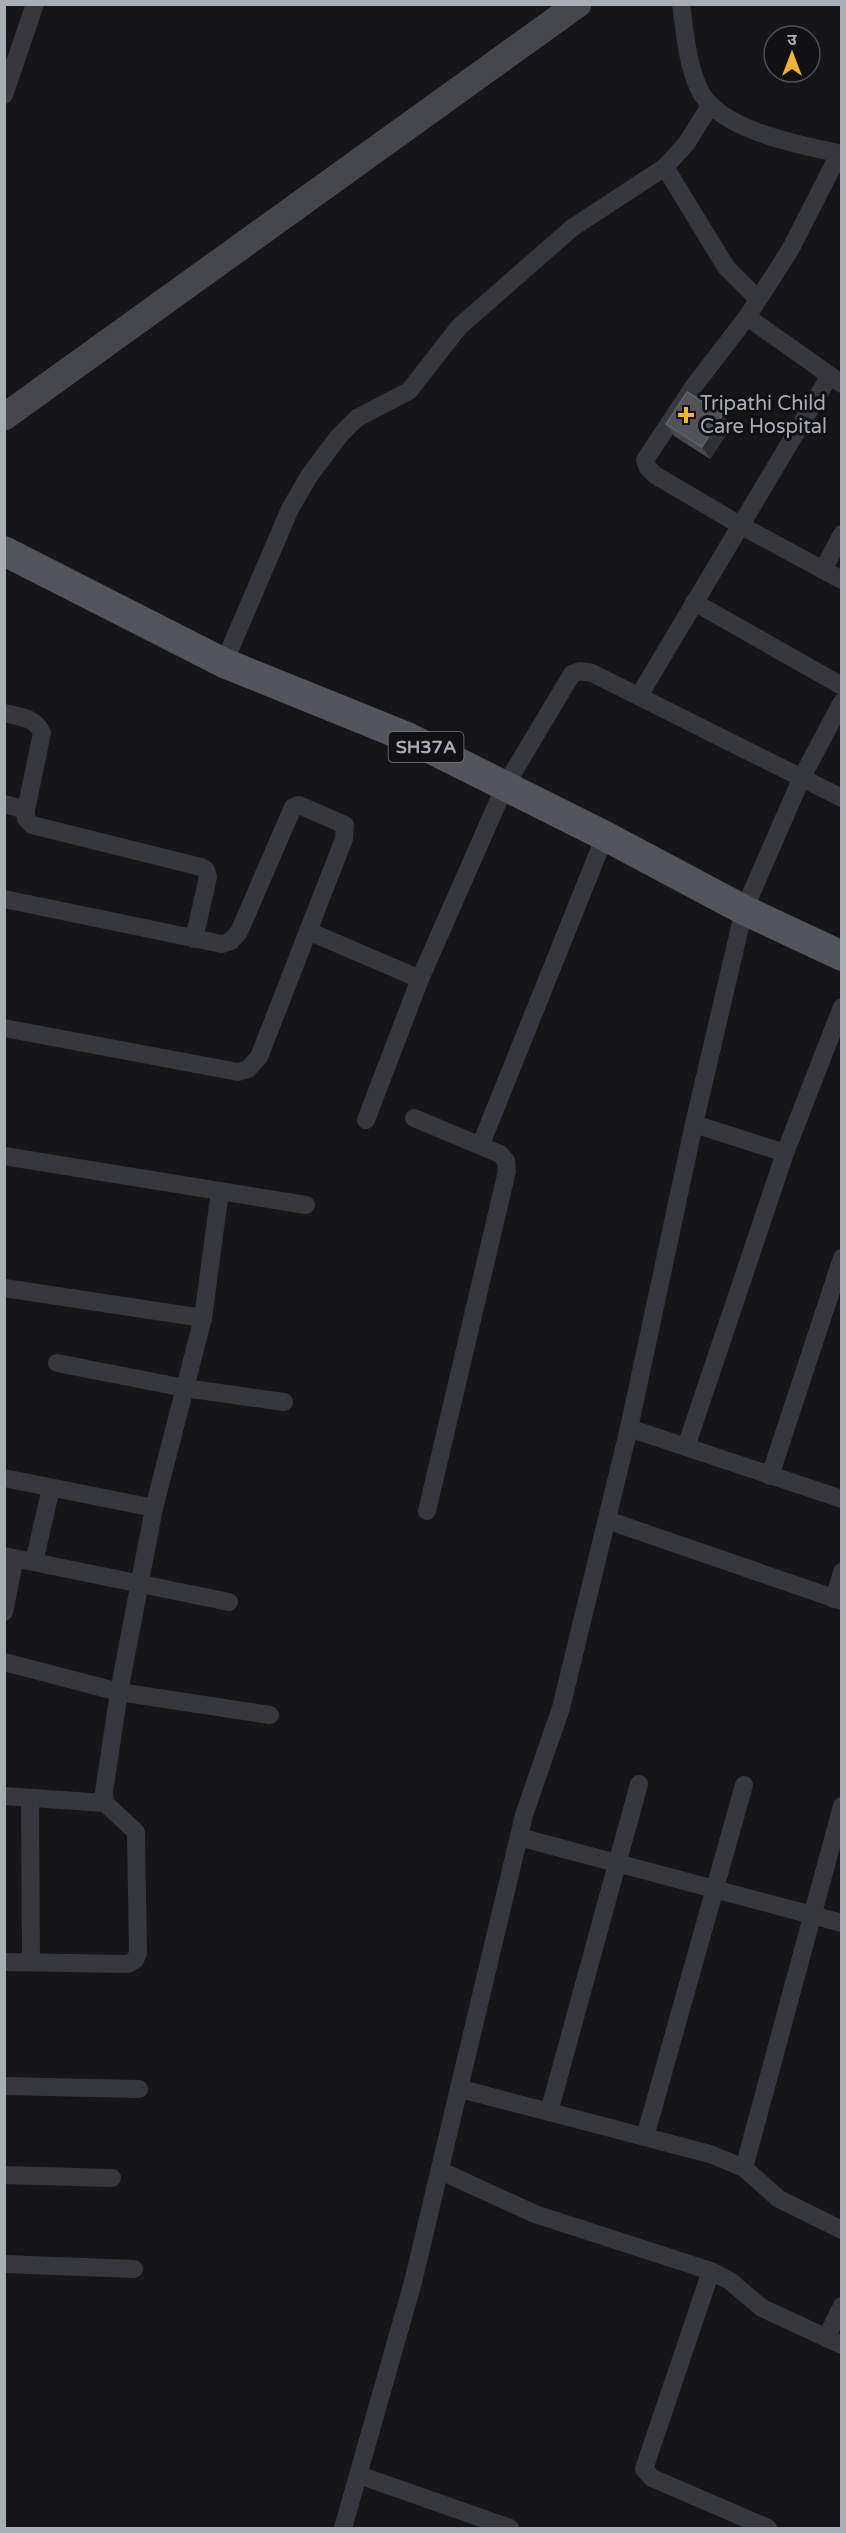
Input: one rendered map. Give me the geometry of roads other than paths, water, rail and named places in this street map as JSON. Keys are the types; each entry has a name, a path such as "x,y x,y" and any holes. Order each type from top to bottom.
{"main road":[{"path":"4,417 578,4"},
{"name":"SH37A","path":"4,551 224,663 407,737 606,836 744,910 842,956"}],"street":[{"path":"4,95 35,4"},
{"path":"681,4 690,65 700,91 710,106 737,123 789,141 841,154 790,250 747,317 694,386 645,460 648,468 655,475 740,525 842,580"},
{"path":"224,663 290,509 309,476 339,436 357,418 409,391 459,327 572,228 665,167 686,144 710,106"},
{"path":"665,167 726,267 758,299"},
{"path":"639,696 740,525 838,380 747,317"},
{"path":"822,570 842,534"},
{"path":"694,602 842,686"},
{"path":"366,1120 420,978 505,786 572,674 580,670 592,673 842,798"},
{"path":"343,2529 413,2282 461,2089 519,1837 561,1708 629,1428 694,1124 744,910 802,777 842,702"},
{"path":"4,713 38,724 42,733 26,810 26,819 32,825 206,870 208,877 194,939"},
{"path":"4,804 26,810"},
{"path":"4,899 222,944 231,941 239,932 293,807 299,804 345,825 346,832 259,1057 248,1069 238,1072 4,1028"},
{"path":"481,1144 606,836"},
{"path":"308,932 420,978"},
{"path":"686,1447 785,1153 842,1007"},
{"path":"414,1118 481,1144 500,1154 506,1161 507,1171 427,1511"},
{"path":"694,1124 785,1153"},
{"path":"4,1156 306,1204"},
{"path":"105,1803 119,1692 154,1509 203,1318 220,1191"},
{"path":"770,1476 842,1258"},
{"path":"4,1288 203,1318"},
{"path":"57,1363 185,1388 285,1402"},
{"path":"629,1428 842,1499"},
{"path":"4,1478 154,1509"},
{"path":"33,1562 51,1488"},
{"path":"607,1520 838,1600 842,1572"},
{"path":"4,1612 10,1557 229,1602"},
{"path":"4,1662 119,1692 270,1715"},
{"path":"549,2112 639,1784"},
{"path":"645,2137 744,1785"},
{"path":"4,1796 105,1803 136,1832 138,1844 138,1953 135,1960 128,1964 4,1962"},
{"path":"30,1799 31,1962"},
{"path":"744,2168 842,1806"},
{"path":"519,1837 842,1923"},
{"path":"4,2086 139,2089"},
{"path":"461,2089 710,2154 744,2168 778,2199 842,2230"},
{"path":"441,2171 535,2214 711,2271 730,2281 762,2308 834,2341 842,2306"},
{"path":"4,2175 112,2178"},
{"path":"4,2264 134,2269"},
{"path":"711,2271 644,2469 652,2478 740,2523 768,2529"},
{"path":"359,2475 510,2529"}],"place":[{"name":"Tripathi Child Care Hospital","path":"686,415"}]}
